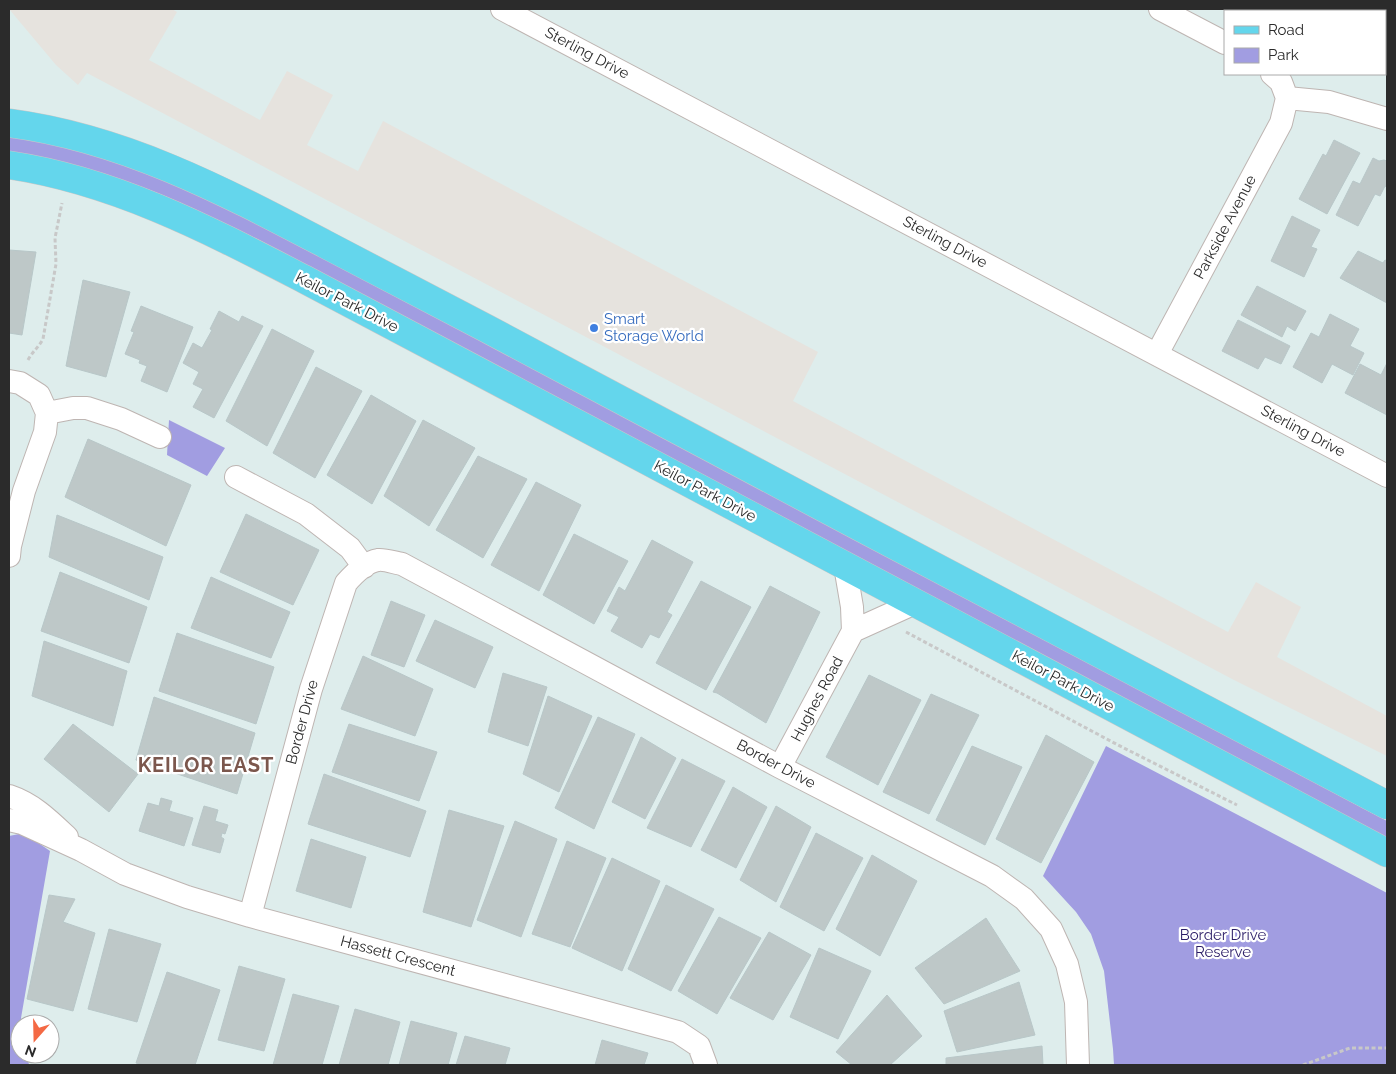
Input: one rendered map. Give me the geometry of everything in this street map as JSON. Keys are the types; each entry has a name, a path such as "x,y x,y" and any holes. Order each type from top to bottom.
{"main road":[{"path":"9,123 64,133 131,153 178,171 224,192 528,350 1387,805"},
{"name":"Keilor Park Drive","path":"9,165 60,175 101,187 145,202 228,239 1387,853"}],"street":[{"name":"Sterling Drive","path":"502,9 1387,476"},
{"path":"1160,9 1224,42"},
{"path":"1273,75 1281,82 1287,98 1329,102 1387,119"},
{"name":"Parkside Avenue","path":"1157,354 1281,123 1287,98"},
{"path":"9,381 20,383 39,395 47,413 45,432 24,491 9,556"},
{"path":"47,413 73,408 87,408 122,419 160,437"},
{"path":"236,477 306,514 350,548 364,567"},
{"name":"Border Drive","path":"250,916 306,708 346,583 354,574 378,560 402,564 780,767 992,876 1024,899 1051,929 1067,964 1076,1002 1078,1065"},
{"path":"845,566 852,607 853,631 915,603"},
{"name":"Hughes Road","path":"780,767 853,631"},
{"name":"Hassett Crescent","path":"9,796 23,801 47,818 81,850"},
{"name":"Hassett Crescent","path":"9,820 22,823 81,850 125,874 187,897 250,916 678,1032 699,1046 706,1065"}],"path":[{"path":"28,360 43,339 56,264 55,238 62,200"},
{"path":"898,628 1118,745 1240,806"},
{"path":"1303,1065 1350,1048 1387,1048"}],"shaded area":[{"path":"9,9 172,9 177,12 149,60 260,120 287,71 333,95 307,145 358,171 383,121 818,352 793,401 1228,632 1256,582 1301,607 1277,657 1387,716 1387,756 1234,680 87,73 78,85 56,65"}],"green space":[{"path":"9,136 92,154 172,182 269,229 1387,821 1387,838 261,241 148,189 86,169 9,152"},
{"path":"169,420 225,448 207,476 167,455"},
{"name":"Border Drive Reserve","path":"1106,746 1387,893 1387,1065 1114,1065 1104,971 1091,934 1076,912 1043,876"},
{"path":"24,833 50,851 22,1014 10,1014 10,1064 29,1065 9,1065 9,836"}],"building":[{"path":"1307,9 1357,9 1356,10"},
{"path":"1334,140 1360,153 1327,214 1299,199 1323,154 1326,156"},
{"path":"1373,158 1379,161 1387,161 1387,187 1385,186 1380,196 1375,194 1358,226 1336,215 1353,181 1360,184"},
{"path":"1292,216 1320,230 1311,247 1317,249 1304,277 1271,261"},
{"path":"9,250 36,252 22,335 9,333"},
{"path":"1358,251 1383,263 1385,260 1387,261 1387,303 1340,278"},
{"path":"83,280 130,292 106,377 66,366"},
{"path":"1257,286 1306,311 1295,331 1287,326 1282,337 1241,315"},
{"path":"141,306 193,327 167,392 141,381 147,366 139,363 140,360 125,354 134,332 131,331"},
{"path":"219,311 239,322 242,316 263,326 214,418 193,407 203,389 193,384 199,372 183,363 193,343 202,348 212,330 210,329"},
{"path":"1330,314 1359,329 1350,346 1364,353 1353,375 1332,364 1322,383 1293,367 1311,333 1319,337"},
{"path":"1238,320 1290,346 1281,364 1265,357 1258,369 1222,351"},
{"path":"272,329 314,351 267,446 226,421"},
{"path":"1387,363 1387,415 1345,393 1360,364 1381,375"},
{"path":"316,367 362,391 315,478 273,453"},
{"path":"371,395 416,421 372,504 327,475"},
{"path":"423,420 475,448 429,526 384,496"},
{"path":"88,439 191,485 166,546 65,497"},
{"path":"478,456 527,479 483,558 436,530"},
{"path":"536,482 581,505 539,591 491,565"},
{"path":"246,514 319,550 293,605 220,572"},
{"path":"57,515 163,557 149,600 49,557"},
{"path":"574,534 628,561 594,624 543,595"},
{"path":"652,540 693,562 667,612 672,615 659,638 650,634 642,648 611,631 619,617 607,611 619,587 625,591"},
{"path":"60,572 147,607 129,663 41,631"},
{"path":"211,577 290,612 271,658 191,628"},
{"path":"701,581 751,607 706,690 656,663"},
{"path":"770,586 820,612 766,723 713,692"},
{"path":"391,601 425,615 404,667 371,655"},
{"path":"435,620 493,647 475,688 416,661"},
{"path":"177,633 274,667 256,724 159,691"},
{"path":"44,641 127,671 113,726 32,696"},
{"path":"363,656 433,689 415,736 341,709"},
{"path":"503,673 547,687 528,746 488,732"},
{"path":"869,675 921,700 878,785 826,757"},
{"path":"931,694 979,715 929,814 883,792"},
{"path":"548,696 592,716 559,792 523,774"},
{"path":"154,697 255,733 237,794 136,760"},
{"path":"598,717 635,734 594,829 555,808"},
{"path":"73,724 138,774 109,812 44,759"},
{"path":"349,724 437,752 419,801 332,772"},
{"path":"1046,735 1094,762 1041,863 996,839"},
{"path":"641,737 676,758 645,819 612,802"},
{"path":"972,746 1022,767 985,845 936,820"},
{"path":"682,759 725,781 691,847 647,828"},
{"path":"324,774 426,811 410,857 308,824"},
{"path":"733,787 767,807 736,868 701,850"},
{"path":"161,798 172,801 169,811 193,818 184,846 139,831 148,803 159,806"},
{"path":"204,806 218,810 215,821 228,825 225,834 222,833 221,837 224,839 220,853 192,845"},
{"path":"776,806 811,827 776,902 740,880"},
{"path":"449,810 504,826 471,927 423,912"},
{"path":"515,821 557,839 521,937 477,920"},
{"path":"816,833 863,858 824,931 780,907"},
{"path":"311,839 366,857 351,908 296,891"},
{"path":"567,841 606,858 570,947 532,934"},
{"path":"872,855 917,881 880,956 836,929"},
{"path":"612,858 660,881 622,971 572,948"},
{"path":"666,885 714,909 671,991 628,969"},
{"path":"49,895 75,899 63,922 95,933 73,1011 27,999"},
{"path":"719,917 761,938 717,1014 678,991"},
{"path":"986,918 1020,971 944,1004 915,968"},
{"path":"109,929 161,944 137,1022 88,1009"},
{"path":"769,932 811,955 773,1020 730,998"},
{"path":"819,948 871,971 838,1039 790,1017"},
{"path":"239,966 285,979 264,1051 218,1040"},
{"path":"167,972 220,990 195,1065 144,1065 136,1063"},
{"path":"1019,982 1035,1035 957,1052 944,1011"},
{"path":"293,994 339,1006 322,1065 273,1065"},
{"path":"887,995 922,1036 890,1065 852,1065 836,1052"},
{"path":"355,1009 400,1022 388,1065 339,1065"},
{"path":"411,1021 457,1033 448,1065 399,1065"},
{"path":"465,1036 510,1048 505,1065 456,1065"},
{"path":"602,1040 648,1053 644,1065 595,1065"},
{"path":"1042,1046 1043,1065 946,1065 946,1058"}],"place":[{"name":"Smart Storage World","path":"594,328"}],"district":[{"name":"KEILOR EAST","path":"206,765"}]}
